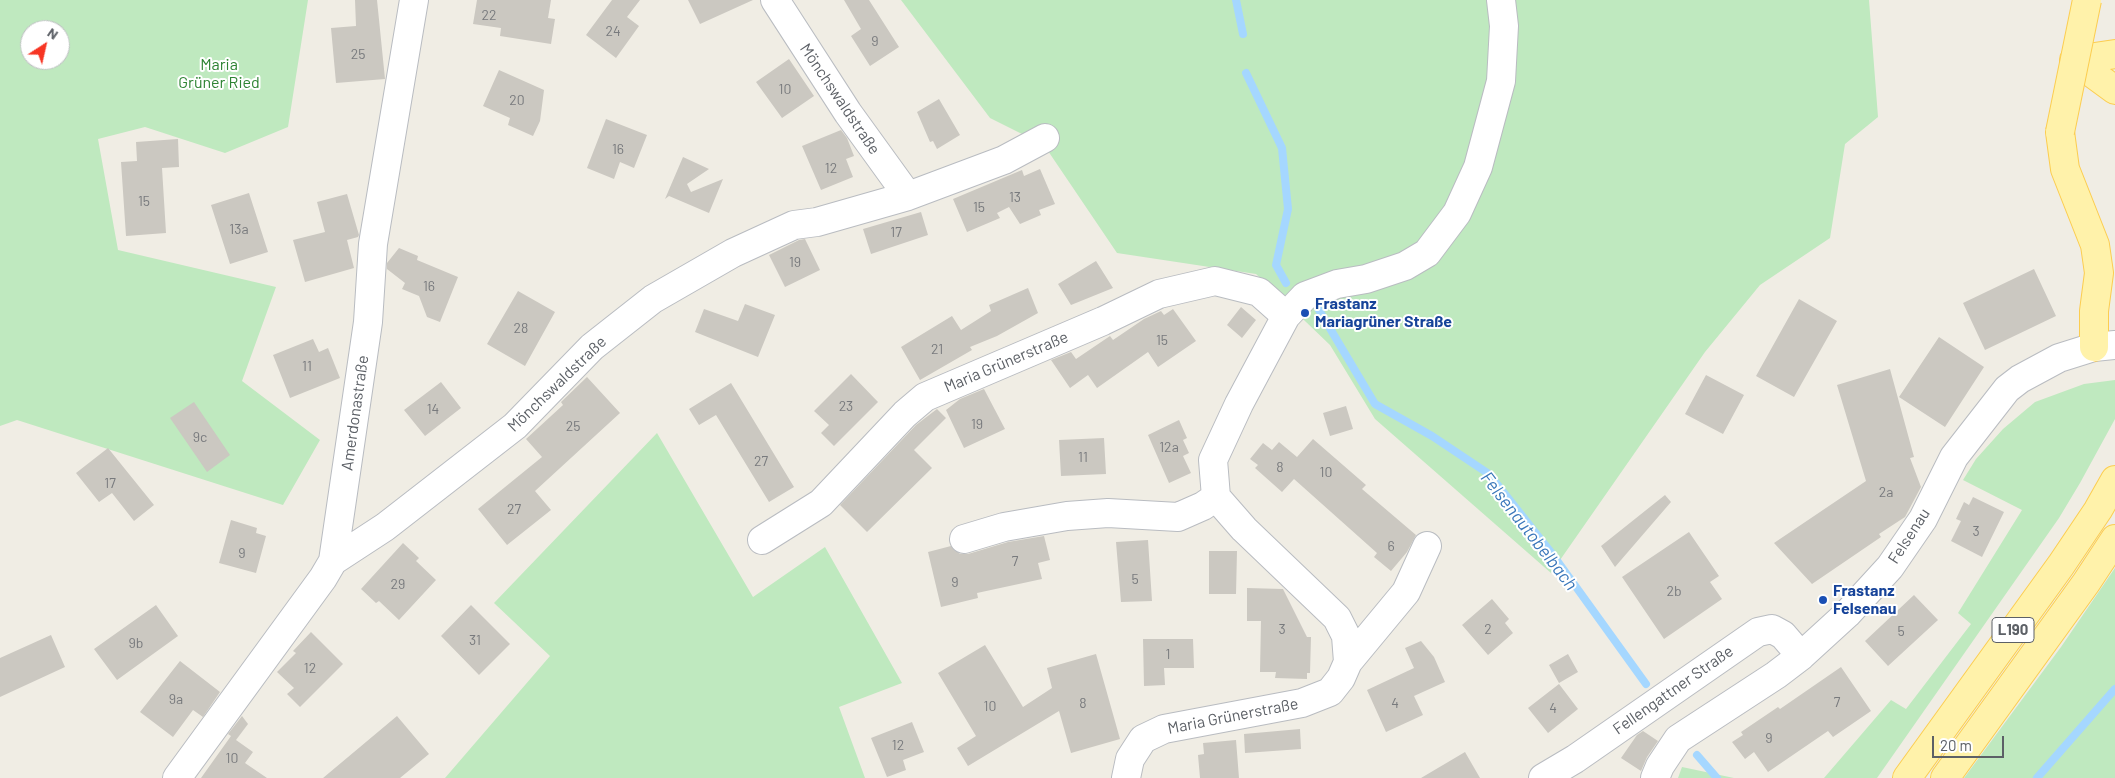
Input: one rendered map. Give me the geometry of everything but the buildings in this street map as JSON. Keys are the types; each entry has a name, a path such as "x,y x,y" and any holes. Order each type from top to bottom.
{"main road":[{"path":"2087,0 2060,132 2065,170 2095,245 2099,274 2094,311 2104,346"},
{"path":"2115,54 2074,60 2115,90"},
{"name":"L190","path":"1907,778 2061,565 2098,510 2115,480"},
{"name":"L190","path":"1945,778 2086,583 2115,539"}],"street":[{"name":"Amerdonastraße","path":"177,778 323,578 332,561 368,322 373,244 414,0"},
{"name":"Mönchswaldstraße","path":"775,0 848,113 908,196"},
{"path":"1348,662 1346,636 1337,618 1244,529 1216,496 1213,460 1239,404 1286,316 1306,296 1338,284 1366,279 1405,266 1427,252 1452,220 1478,167 1501,81 1504,26 1501,0"},
{"name":"Mönchswaldstraße","path":"332,561 385,527 515,426 592,347 653,299 733,253 794,225 817,222 908,196 1004,160 1045,138"},
{"name":"Maria Grünerstraße","path":"762,540 820,503 905,414 925,397 1103,321 1159,294 1215,280 1258,292 1286,316"},
{"name":"Felsenau","path":"1655,778 1660,766 1678,740 1742,699 1801,656 1847,614 1890,566 1923,519 1954,457 2007,389 2020,379 2059,358 2104,346"},
{"path":"964,539 1004,527 1075,516 1108,513 1178,517 1203,506 1216,496"},
{"name":"Maria Grünerstraße","path":"1126,778 1130,759 1143,739 1164,729 1302,703 1330,692 1341,678 1348,662 1406,592 1427,546"},
{"name":"Fellengattner Straße","path":"1543,778 1575,759 1758,632 1772,629 1783,635 1801,656"}],"green space":[{"name":"Maria Grüner Ried","path":"0,0 308,0 288,127 225,153 145,127 98,139 118,250 276,287 242,381 320,440 283,505 17,420 0,426"},
{"path":"901,0 1869,0 1878,117 1845,144 1830,238 1760,285 1705,352 1551,573 1375,419 1330,345 1256,274 1117,253 1044,145 990,118"},
{"path":"2115,380 2115,419 2080,483 2059,518 1877,778 1824,778 1891,700 1906,709 1971,624 1958,613 2022,510 1963,480 1976,459 2003,429 2035,402 2084,384"},
{"path":"657,433 753,597 825,547 902,683 839,707 865,778 445,778 550,656 494,603"},
{"path":"2115,568 2115,778 1964,778 2061,647"},
{"path":"1682,767 1734,778 1678,778"}],"waterway":[{"name":"Felsenautobelbach","path":"1236,0 1243,34"},
{"name":"Felsenautobelbach","path":"1246,73 1282,148 1288,209 1276,265 1286,283"},
{"name":"Felsenautobelbach","path":"1319,310 1375,404 1432,436 1489,474 1553,555 1646,684"},
{"path":"2037,778 2115,689"},
{"name":"Felsenautobelbach","path":"1697,755 1717,778"}],"place":[{"name":"Frastanz Mariagrüner Straße","path":"1305,313"},
{"name":"Frastanz Felsenau","path":"1823,600"}]}
